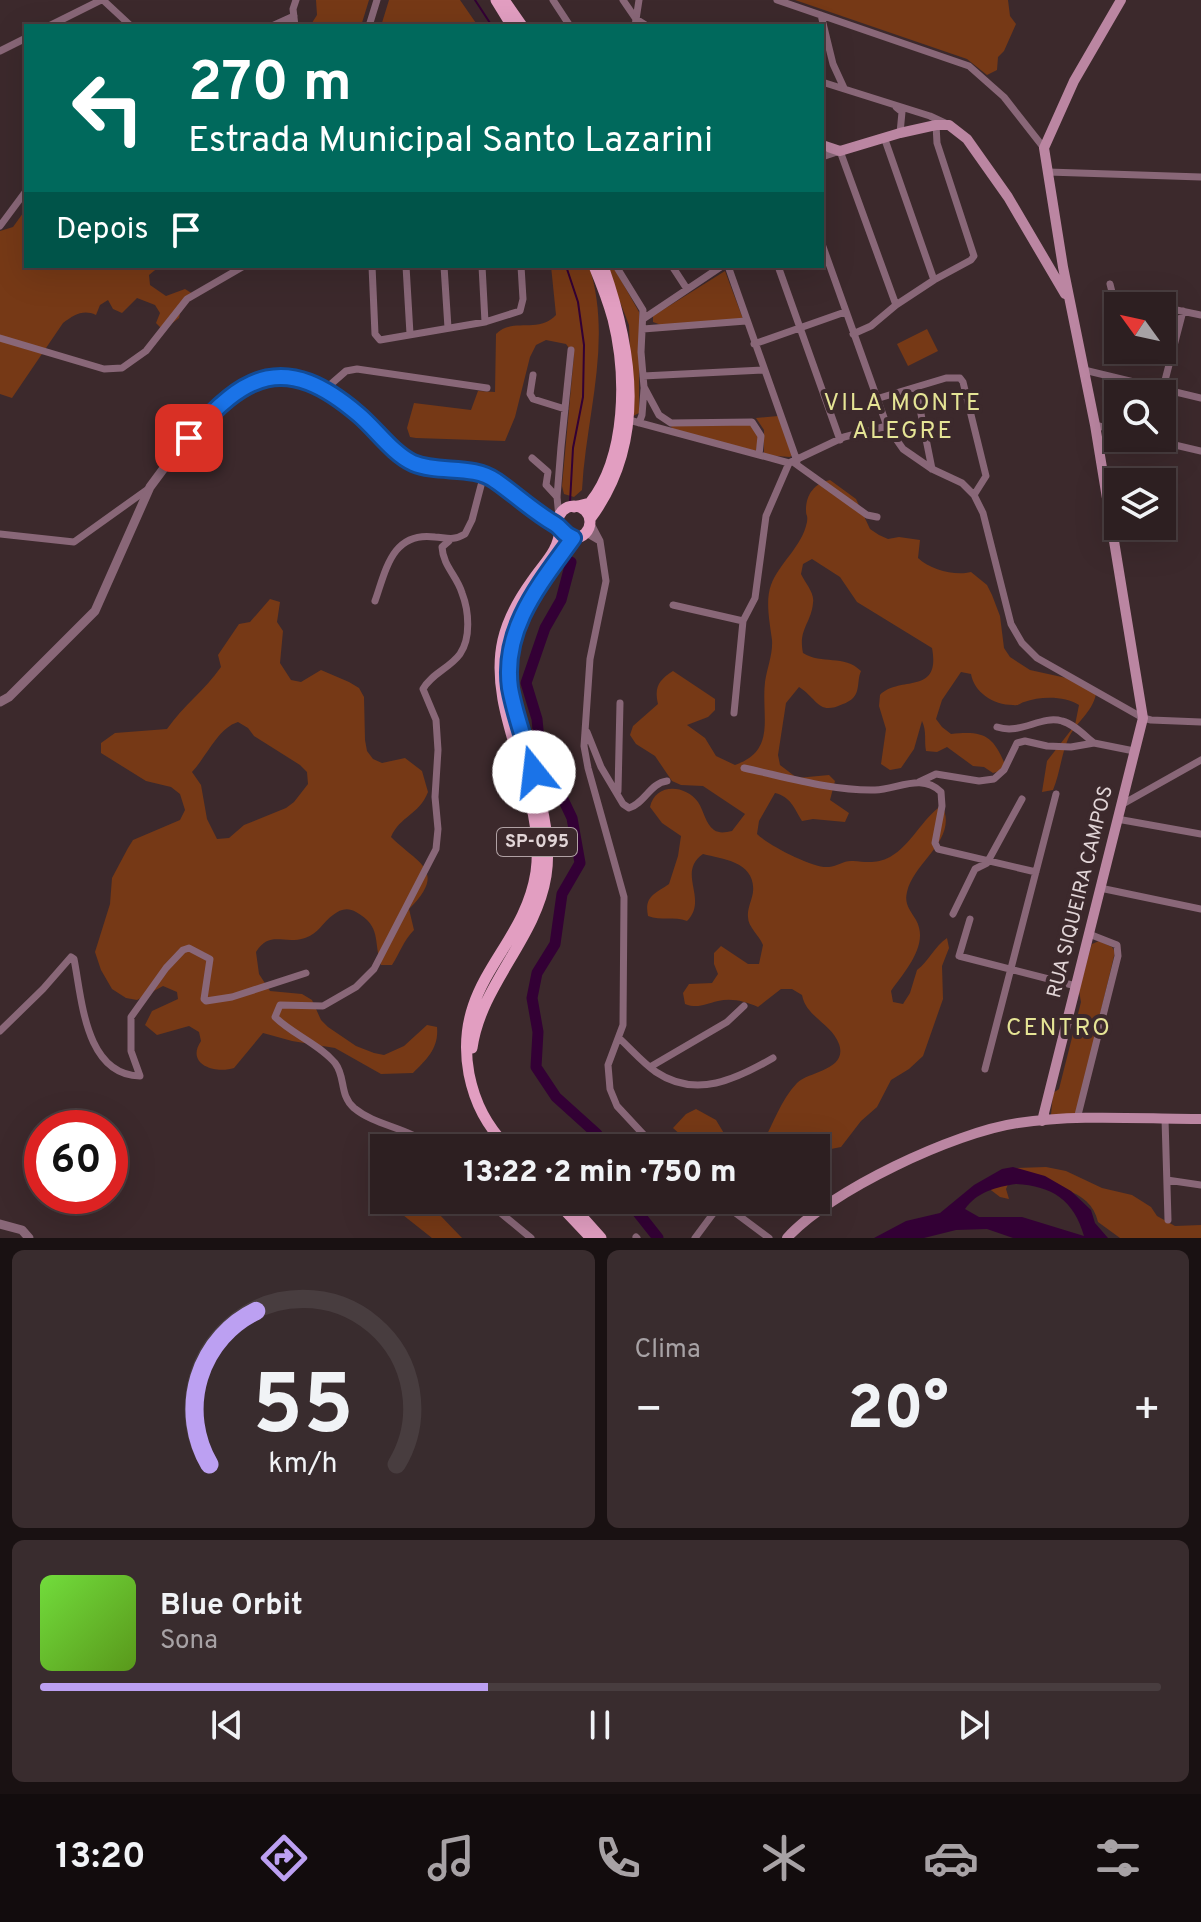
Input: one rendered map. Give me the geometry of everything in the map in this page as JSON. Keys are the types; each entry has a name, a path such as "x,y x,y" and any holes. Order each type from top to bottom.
{"main road":[{"path":"496,0 511,24"},
{"path":"507,0 524,24"},
{"path":"1121,0 1074,81 1044,148 1063,267 1095,425 1143,718"},
{"path":"824,146 840,151 900,133 949,125 967,139 1008,197 1070,302"},
{"path":"1051,270 1063,267"},
{"path":"595,268 613,320 621,374 618,435 613,462 602,488 590,503 565,510 559,524 565,535 573,538 589,525 606,498 634,422 619,312 604,268"},
{"path":"574,507 582,509 589,525"},
{"name":"SP-095","path":"497,1134 482,1116 467,1065 465,1039 468,1017 521,917 536,875 537,855 535,817 504,699 499,675 500,656 511,615 556,548 559,524"},
{"name":"SP-095","path":"505,1134 486,1106 478,1087 472,1051 479,1016 528,927 546,880 548,858 541,800 511,690 511,645 531,595 573,538"},
{"name":"RUA SIQUEIRA CAMPOS","path":"1042,1121 1143,718"},
{"path":"787,1238 811,1216 857,1186 902,1163 1004,1126 1077,1119 1201,1119"},
{"path":"568,1214 591,1238"},
{"path":"580,1214 601,1238"}],"street":[{"path":"53,24 102,0 129,24"},
{"path":"295,24 296,0"},
{"path":"370,24 377,0"},
{"path":"553,0 569,24"},
{"path":"623,0 636,22"},
{"path":"636,22 639,0"},
{"path":"777,0 969,66 1004,97 1044,148"},
{"path":"821,15 823,24"},
{"path":"276,24 294,16"},
{"path":"827,41 828,32 837,20"},
{"path":"824,28 833,64 844,88"},
{"path":"0,51 24,39"},
{"path":"824,79 833,64"},
{"path":"824,83 930,116 949,125"},
{"path":"895,105 902,112 900,133"},
{"path":"853,334 871,326 896,305 974,256 937,143 936,125"},
{"path":"884,137 934,280"},
{"path":"824,156 840,151 896,305"},
{"path":"1048,172 1201,177"},
{"path":"0,226 24,194"},
{"path":"824,250 887,426 903,449 932,469 977,492 1011,624 1022,643 1037,658 1143,718 1201,722"},
{"path":"0,338 104,369 122,368 146,351 187,299 241,268"},
{"path":"372,268 375,334 380,340 485,322 520,311 523,299 521,268"},
{"path":"406,268 410,334"},
{"path":"444,268 448,328"},
{"path":"482,268 485,322"},
{"path":"617,268 643,310 642,415 634,422"},
{"path":"673,268 687,289"},
{"path":"643,319 722,268"},
{"path":"726,268 793,462"},
{"path":"779,268 840,440"},
{"path":"1110,284 1112,292"},
{"path":"1176,309 1201,315"},
{"path":"1165,380 1183,311"},
{"path":"754,344 845,312"},
{"path":"643,329 746,321"},
{"path":"0,534 74,542 150,487 208,416 238,389 261,378 295,378 323,391 356,413 404,458 415,464 484,474 545,521 559,524 557,497 571,350"},
{"path":"323,391 346,371 357,369 487,388"},
{"path":"643,376 763,370"},
{"path":"1084,370 1128,380"},
{"path":"533,375 530,394 533,399 565,409"},
{"path":"876,399 955,377 963,382 986,476 977,492"},
{"path":"644,387 664,425 759,455 793,462 867,515 877,517"},
{"path":"916,389 932,469"},
{"path":"1176,391 1201,398"},
{"path":"634,422 664,425 752,422 761,436 759,455"},
{"path":"1095,425 1104,427"},
{"path":"734,713 743,621 755,598 766,516 793,462 861,431 887,426"},
{"path":"1176,445 1201,451"},
{"path":"532,458 548,472 547,487 557,497"},
{"path":"414,1134 356,1110 346,1100 342,1076 334,1063 275,1017 280,1005 323,1006 340,998 374,969 436,849 436,720 423,689 429,680 451,664 467,639 462,591 443,557 442,547 465,534 472,520 484,474"},
{"path":"0,702 9,697 95,611 150,487"},
{"path":"589,525 600,541 606,581 590,659 585,727 588,768 624,897 624,1009 619,1038 612,1048 608,1065 610,1089 617,1106 643,1134"},
{"path":"375,601 391,555 406,542 424,536 449,541"},
{"path":"673,605 743,621"},
{"path":"618,793 620,703"},
{"path":"997,727 1012,730 1053,719 1062,721 1094,743"},
{"path":"585,727 601,767 623,804 629,808 656,784 667,781"},
{"path":"1012,730 1019,741"},
{"path":"1019,741 1071,747 1094,743 1134,751"},
{"path":"744,768 848,789 878,790 919,782 936,774 979,781 994,779 1004,770 1019,741"},
{"path":"1121,805 1201,760"},
{"path":"919,782 936,787 941,792 942,806 935,846 987,863 1036,872"},
{"path":"985,1069 1056,794"},
{"path":"953,914 975,869 987,863 1022,799"},
{"path":"1117,819 1201,834"},
{"path":"1100,888 1201,909"},
{"path":"970,919 959,956 1076,986"},
{"path":"1077,1119 1118,956 1114,942 1089,934"},
{"path":"0,1031 71,957 74,959 93,1046 119,1072 140,1076 131,1051 131,1017 183,950 189,948 210,959 206,1001 232,997 306,973"},
{"path":"650,1067 727,1022 744,1006"},
{"path":"619,1038 650,1067 675,1082 708,1085 739,1078 773,1058"},
{"path":"1165,1119 1168,1220"},
{"path":"1167,1180 1201,1185"},
{"path":"502,1214 531,1238"},
{"path":"695,1238 711,1214"},
{"path":"737,1214 769,1238"},
{"path":"0,1224 22,1230 29,1238"}],"shaded area":[{"path":"316,0 369,0 362,24 311,24 317,15"},
{"path":"389,0 460,0 477,24 382,24"},
{"path":"795,0 1008,0 1010,16 1016,24 998,57 997,70 987,75 967,59"},
{"path":"24,212 24,268 158,268 149,275 150,285 166,296 185,289 193,294 181,309 179,318 163,330 156,323 160,313 155,305 137,298 122,313 113,309 108,300 100,305 96,315 83,313 71,318 63,323 12,398 0,394 0,231 13,227"},
{"path":"551,268 590,268 599,322 598,350 582,490 574,497 564,494 562,486 574,355 566,344 546,340 536,345 505,441 410,437 407,428 414,403 471,410 478,391 495,392 496,334 510,327 542,324 556,315"},
{"path":"607,268 614,268 639,312 639,413 633,416 629,325"},
{"path":"725,271 743,319 664,326 653,322 653,316"},
{"path":"927,329 938,351 908,366 897,344"},
{"path":"778,416 792,455 790,457 764,455 764,430 756,418"},
{"path":"750,424 759,435 756,451 672,430 671,425"},
{"path":"830,480 856,499 870,529 879,535 888,539 920,540 918,558 923,562 936,569 971,572 987,585 1000,616 1004,648 1010,657 1030,670 1080,681 1096,694 1091,707 1068,739 1053,790 1042,792 1047,761 1075,725 1079,705 1053,698 1016,705 998,703 980,692 971,674 961,672 942,700 936,719 951,734 971,733 986,737 1001,756 1006,767 1004,770 993,773 984,767 973,766 947,747 937,752 926,751 922,721 914,749 901,768 890,770 881,764 886,729 879,706 880,695 888,689 925,679 933,663 932,648 857,602 840,577 812,559 803,564 801,574 813,599 803,632 803,653 847,663 861,671 855,696 835,707 823,707 799,687 786,703 778,755 780,765 797,778 829,775 835,781 830,800 849,813 845,822 802,821 788,800 775,793 759,821 757,834 792,855 822,867 850,861 876,862 885,859 897,852 942,805 946,818 940,840 911,881 907,892 907,903 916,920 920,939 914,958 891,991 893,1002 903,1004 917,970 947,938 949,948 942,966 943,999 923,1056 891,1080 877,1107 861,1121 841,1147 830,1149 830,1134 766,1134 785,1098 797,1083 833,1065 840,1053 835,1037 808,1009 802,995 792,989 781,989 758,1007 733,1000 698,1006 685,1004 683,993 689,984 712,983 718,974 714,953 721,946 748,964 759,964 763,945 748,921 753,892 749,874 728,860 703,854 692,869 695,904 687,921 648,916 649,900 669,884 681,836 662,823 650,807 653,799 664,790 686,792 698,802 709,824 718,832 732,831 745,814 703,786 681,785 672,781 655,756 636,744 630,735 633,726 658,704 659,684 673,671 715,699 715,710 708,717 687,725 705,738 716,756 735,765 757,751 764,731 765,682 772,645 769,591 804,531 806,504 812,490"},
{"path":"270,599 280,602 277,622 283,631 280,663 291,680 301,682 321,670 359,688 364,697 367,751 373,759 382,763 405,758 422,771 428,792 420,806 399,824 391,837 419,861 428,876 421,896 409,909 414,930 392,965 381,965 370,923 347,909 336,913 305,938 272,940 261,945 256,952 259,974 270,991 302,994 312,1000 321,1020 328,1027 356,1046 374,1053 384,1055 404,1046 427,1025 437,1027 434,1047 413,1073 381,1074 335,1048 263,1033 234,1068 211,1068 200,1062 197,1056 201,1041 199,1032 189,1026 157,1035 145,1025 152,1011 178,999 177,992 163,986 137,1000 126,998 112,989 101,970 95,952 110,904 112,878 133,840 180,820 185,810 180,794 171,787 146,781 101,753 101,743 115,733 167,729 221,667 218,655 239,624 250,622","holes":["238,722 254,736 300,765 307,772 308,784 286,808 244,825 229,838 217,839 207,819 201,785 192,772 224,730"]},
{"path":"1099,941 1112,947 1115,952 1076,1115 1051,1115 1053,1093 1059,1089 1081,1002 1079,991 1090,950 1092,944"},
{"path":"696,1109 716,1120 724,1134 680,1134 673,1128 686,1114"},
{"path":"1013,1167 1045,1176 1071,1191 1091,1210 1095,1223 1108,1238 1013,1238 987,1229 956,1230 924,1238 874,1238 906,1221 940,1213 974,1185 1002,1169","holes":["1016,1184 1051,1192 1068,1204 1084,1236 1022,1217 979,1217 965,1209 975,1198 994,1189"]},
{"path":"1046,1167 1066,1171 1102,1188 1132,1195 1151,1207 1157,1216 1175,1226 1201,1225 1201,1238 1120,1238 1098,1222 1093,1209 1075,1193 1049,1185 1010,1180 1006,1189 1009,1199 1000,1197 983,1184 1014,1168"},
{"path":"402,1214 439,1214 462,1238 432,1238"}],"waterway":[{"path":"475,0 491,24"},
{"path":"567,268 578,302 584,345 583,397 573,448 570,502"},
{"path":"571,562 561,600 545,628 526,683 537,719 540,751 572,818 580,863 562,894 555,944 537,973 532,998 538,1032 536,1067 556,1097 597,1134"},
{"path":"639,1214 658,1238"}],"district":[{"name":"VILA MONTE ALEGRE","path":"903,418"},
{"name":"CENTRO","path":"1059,1029"}],"route":[{"path":"189,438 238,389 261,378 295,378 323,391 356,413 404,458 415,464 444,470 484,474 545,521 559,525 565,535 573,538 531,595 511,645 511,690 534,772"}]}
